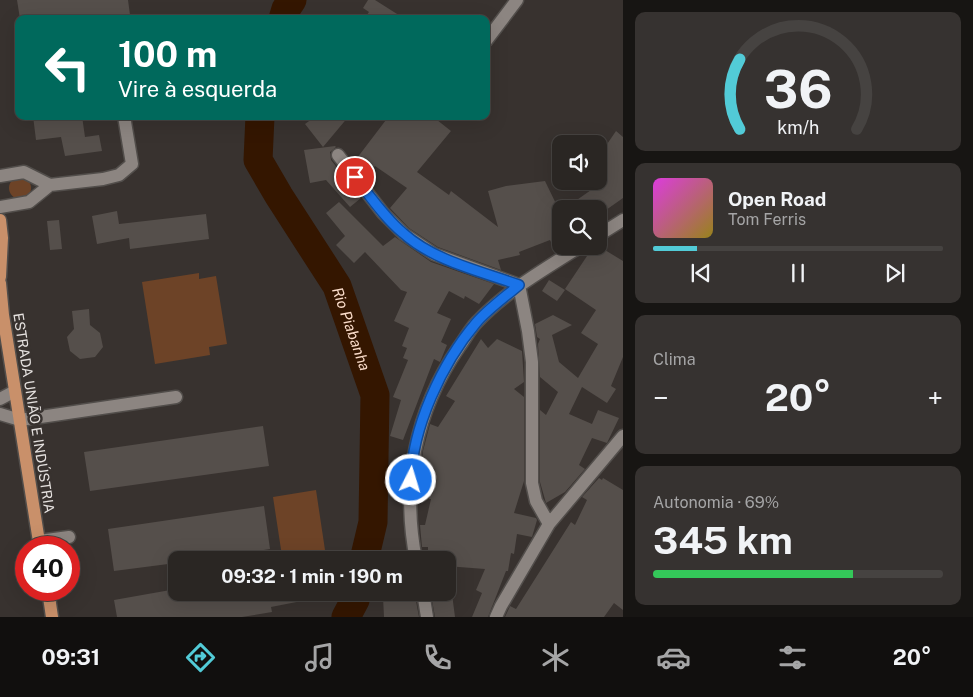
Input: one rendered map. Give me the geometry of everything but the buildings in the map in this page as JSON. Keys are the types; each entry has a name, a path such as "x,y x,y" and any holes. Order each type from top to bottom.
{"main road":[{"path":"0,220 2,238 0,278"},
{"name":"ESTRADA UNIÃO E INDÚSTRIA","path":"0,283 1,315 39,536"},
{"path":"50,601 52,617"}],"street":[{"path":"490,35 517,0"},
{"path":"0,207 29,202 50,185 103,179 119,175 132,164 125,120"},
{"path":"338,155 383,213 404,234 434,254 519,285"},
{"path":"0,176 24,172 50,185"},
{"path":"607,230 623,220"},
{"path":"415,551 410,516 412,462 426,408 450,360 476,323 519,285 567,255"},
{"path":"519,285 532,362 532,483 536,501 549,524"},
{"path":"0,399 15,391"},
{"path":"0,414 20,420 176,397"},
{"path":"496,617 549,524 623,436"},
{"path":"424,601 427,617"}],"shaded area":[{"path":"20,177 28,180 31,188 28,196 20,199 12,196 9,188 12,180"},
{"path":"199,273 199,279 216,276 227,344 209,347 210,355 155,364 142,282"},
{"path":"316,490 325,550 281,551 273,497"}],"waterway":[{"name":"Rio Piabanha","path":"284,15 292,0"},
{"name":"Rio Piabanha","path":"260,120 258,160 337,286 375,395 373,522 366,551"},
{"name":"Rio Piabanha","path":"346,617 354,601"}],"route":[{"path":"355,177 383,213 404,234 434,254 519,285 476,323 450,360 426,408 412,462 411,480"}]}
